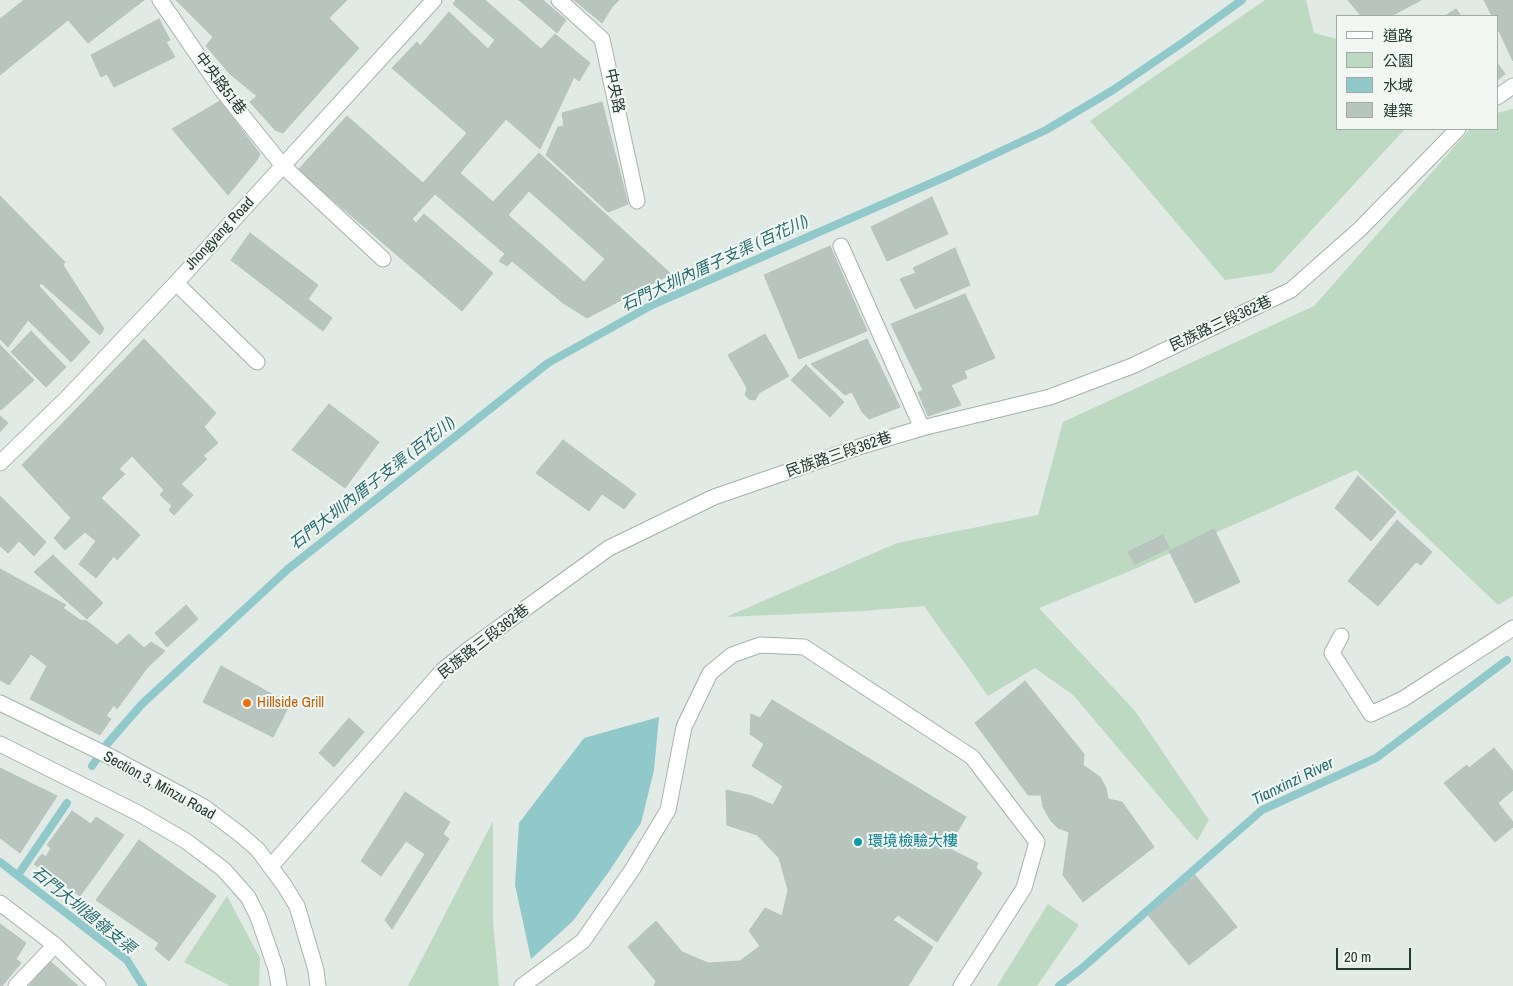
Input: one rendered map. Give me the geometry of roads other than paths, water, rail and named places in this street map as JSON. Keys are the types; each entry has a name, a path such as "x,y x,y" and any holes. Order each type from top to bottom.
{"main road":[{"name":"中央路51巷","path":"160,0 221,89 283,166"},
{"name":"Jhongyang Road","path":"0,463 67,398 176,283 434,0"},
{"name":"中央路","path":"559,0 602,38 637,201"},
{"path":"1498,96 1513,86"},
{"name":"民族路三段362巷","path":"271,866 443,670 610,548 714,497 922,428 1050,397 1132,366 1291,290 1360,230 1457,130"},
{"path":"283,166 383,259"},
{"path":"841,246 922,428"},
{"path":"176,283 257,362"},
{"path":"1341,636 1332,653 1371,714 1403,699 1511,632"},
{"path":"522,986 583,941 632,870 664,817 668,810 684,726 710,673 732,655 760,645 804,647 972,757 1037,842 1024,888 961,986"},
{"name":"Section 3, Minzu Road","path":"0,703 86,745 204,807 247,840 271,866 297,906 316,970 318,986"},
{"path":"0,744 138,813 186,841 224,869 248,897 258,917 276,969 279,986"},
{"path":"0,903 56,945 98,986"},
{"path":"16,986 56,945"}],"water":[{"path":"659,717 654,770 641,823 573,921 531,959 515,885 519,823 584,738"}],"waterway":[{"name":"石門大圳內厝子支渠 (百花川)","path":"92,766 107,744 142,704 288,569 548,363 652,305 952,174 1046,130 1113,90 1242,0"},
{"name":"Tianxinzi River","path":"1059,986 1081,969 1262,810 1376,758 1507,660"},
{"name":"石門大圳內厝子支渠 (百花川)","path":"18,875 67,803"},
{"name":"石門大圳過嶺支渠","path":"0,862 127,960 143,986"}],"place":[{"name":"Hillside Grill","path":"247,703"},
{"name":"環境檢驗大樓","path":"858,842"}]}
